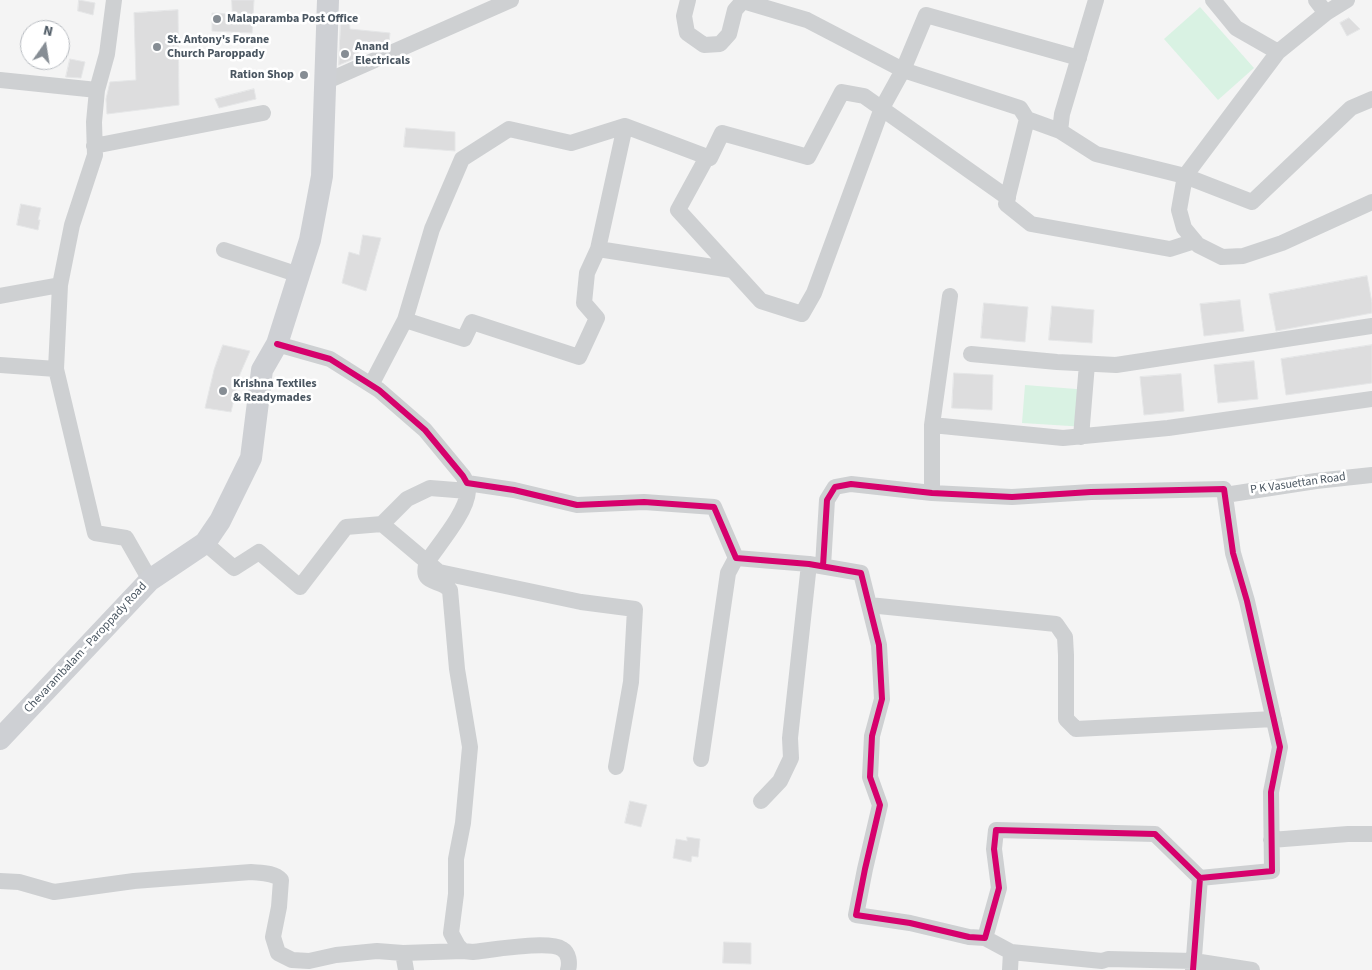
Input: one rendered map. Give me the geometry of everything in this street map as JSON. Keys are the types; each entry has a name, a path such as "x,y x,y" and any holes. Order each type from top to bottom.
{"main road":[{"name":"Chevarambalam - Paroppady Road","path":"0,737 150,580 205,543 220,521 251,458 262,370 277,344 310,240 322,176 328,0"}],"street":[{"path":"114,0 107,54 97,90 94,154 72,225 60,285 56,369 95,533 126,538 150,580"},
{"path":"325,82 511,0"},
{"path":"688,0 684,16 687,33 704,45 720,44 729,34 735,10 743,1 807,20 903,70 1020,108 1027,119 1060,131 1096,154 1185,176 1252,202 1351,108 1372,98"},
{"path":"1060,131 1062,114 1096,0"},
{"path":"1213,0 1236,28 1278,52"},
{"path":"1346,0 1321,6 1278,52 1185,176 1179,210 1184,228 1198,245 1222,258 1243,256 1282,243 1372,202"},
{"path":"707,157 678,210 761,301 802,314 814,293 882,108 903,70 926,15 1079,58"},
{"path":"0,80 97,90"},
{"path":"371,385 405,320 432,230 462,159 509,130 571,142 625,126 710,158 722,133 808,157 842,92 864,96 1008,198"},
{"path":"94,146 263,113"},
{"path":"1027,119 1006,204 1031,224 1170,250 1195,241"},
{"path":"405,320 464,339 472,322 579,358 597,318 584,303 587,273 598,248 625,126"},
{"path":"598,248 732,270"},
{"path":"224,250 299,275"},
{"path":"0,296 60,285"},
{"path":"932,493 932,425 950,296"},
{"path":"971,354 1116,365 1372,326"},
{"path":"277,344 330,359 379,390 425,430 463,476 467,487 468,498 454,524 427,562 425,569 427,577 431,581 448,587 452,598 457,668 470,747 463,823 456,859 456,894 451,933 463,951"},
{"path":"1081,437 1087,364"},
{"path":"0,365 56,369"},
{"path":"932,425 1064,438 1081,437 1168,428 1372,399"},
{"name":"P K Vasuettan Road","path":"1225,495 1316,481 1372,475"},
{"path":"761,801 780,781 791,758 790,738 816,565 827,500 835,487 851,484 932,493 1012,497 1091,492 1224,489 1234,553 1247,601 1280,747 1271,792 1272,871 1200,878"},
{"path":"205,543 234,568 259,552 300,587 346,527 382,524 406,499 430,488 467,487 514,490 578,505 644,502 714,507 736,558"},
{"path":"382,524 439,572 581,602 635,609 632,682 616,767"},
{"path":"736,558 816,565 861,574 879,645 882,699 872,736 870,777 880,805 856,915 910,923 969,937 985,938 1011,952 1102,966 1108,959 1252,970"},
{"path":"701,759 728,573 736,558"},
{"path":"869,605 1056,624 1064,637 1066,655 1066,719 1076,729 1274,719"},
{"path":"985,938 999,888 994,849 996,830 1155,834 1200,878 1194,965"},
{"path":"1271,840 1372,834"},
{"path":"0,881 19,882 54,892 134,881 222,874 251,872 277,876 281,880 281,892 273,937 278,953 292,960 309,961 362,952 473,952 547,945 561,948 566,952 568,970"},
{"path":"1010,970 1011,952"},
{"path":"403,953 406,970"}],"green space":[{"path":"1200,7 1254,68 1218,100 1164,39"},
{"path":"1025,385 1089,390 1086,427 1022,423"}],"building":[{"path":"79,0 95,3 93,15 78,11"},
{"path":"232,0 254,0 252,33 212,31 212,13 232,14"},
{"name":"St. Antony's Forane Church Paroppady","path":"178,10 179,105 107,114 106,99 110,82 136,80 134,13"},
{"path":"341,16 349,16 350,29 390,33 389,43 381,47 358,44 358,57 339,65"},
{"path":"1349,18 1360,29 1347,36 1340,23"},
{"path":"70,59 85,62 81,78 66,77 68,70 70,70"},
{"path":"254,89 256,99 219,108 215,99"},
{"path":"406,128 455,132 455,151 404,147"},
{"path":"21,204 41,208 38,230 17,225"},
{"path":"363,235 381,238 366,291 342,283 349,252 359,255"},
{"path":"1367,276 1372,313 1276,331 1269,294"},
{"path":"1240,300 1244,331 1204,336 1200,304"},
{"path":"984,303 1028,307 1025,342 981,338"},
{"path":"1052,306 1094,310 1092,343 1049,340"},
{"name":"Krishna Textiles & Readymades","path":"223,345 250,351 240,374 231,412 205,408 214,370"},
{"path":"1372,345 1372,383 1286,395 1281,359"},
{"path":"1254,361 1258,399 1218,403 1214,365"},
{"path":"954,373 993,375 992,410 952,408"},
{"path":"1181,374 1184,411 1144,415 1140,377"},
{"path":"630,801 647,805 641,827 625,823"},
{"path":"687,837 700,839 698,857 692,856 691,862 673,858 676,839 687,841"},
{"path":"724,942 751,943 751,964 723,963"}],"cycle path":[{"path":"277,344 330,359 379,390 425,430 467,483 514,490 577,505 644,502 714,507 736,558 809,564 861,573 879,645 882,699 872,736 870,777 880,805 856,915 910,923 969,937 985,938 999,888 994,849 996,830 1155,834 1200,878"},
{"path":"823,566 827,500 835,487 851,484 932,493 1012,497 1091,492 1224,489 1233,553 1247,601 1280,747 1271,792 1272,871 1200,878 1193,970"}],"place":[{"name":"Malaparamba Post Office","path":"217,19"},
{"name":"St. Antony's Forane Church Paroppady","path":"157,47"},
{"name":"Anand Electricals","path":"345,54"},
{"name":"Ration Shop","path":"304,75"},
{"name":"Krishna Textiles & Readymades","path":"223,391"}]}
